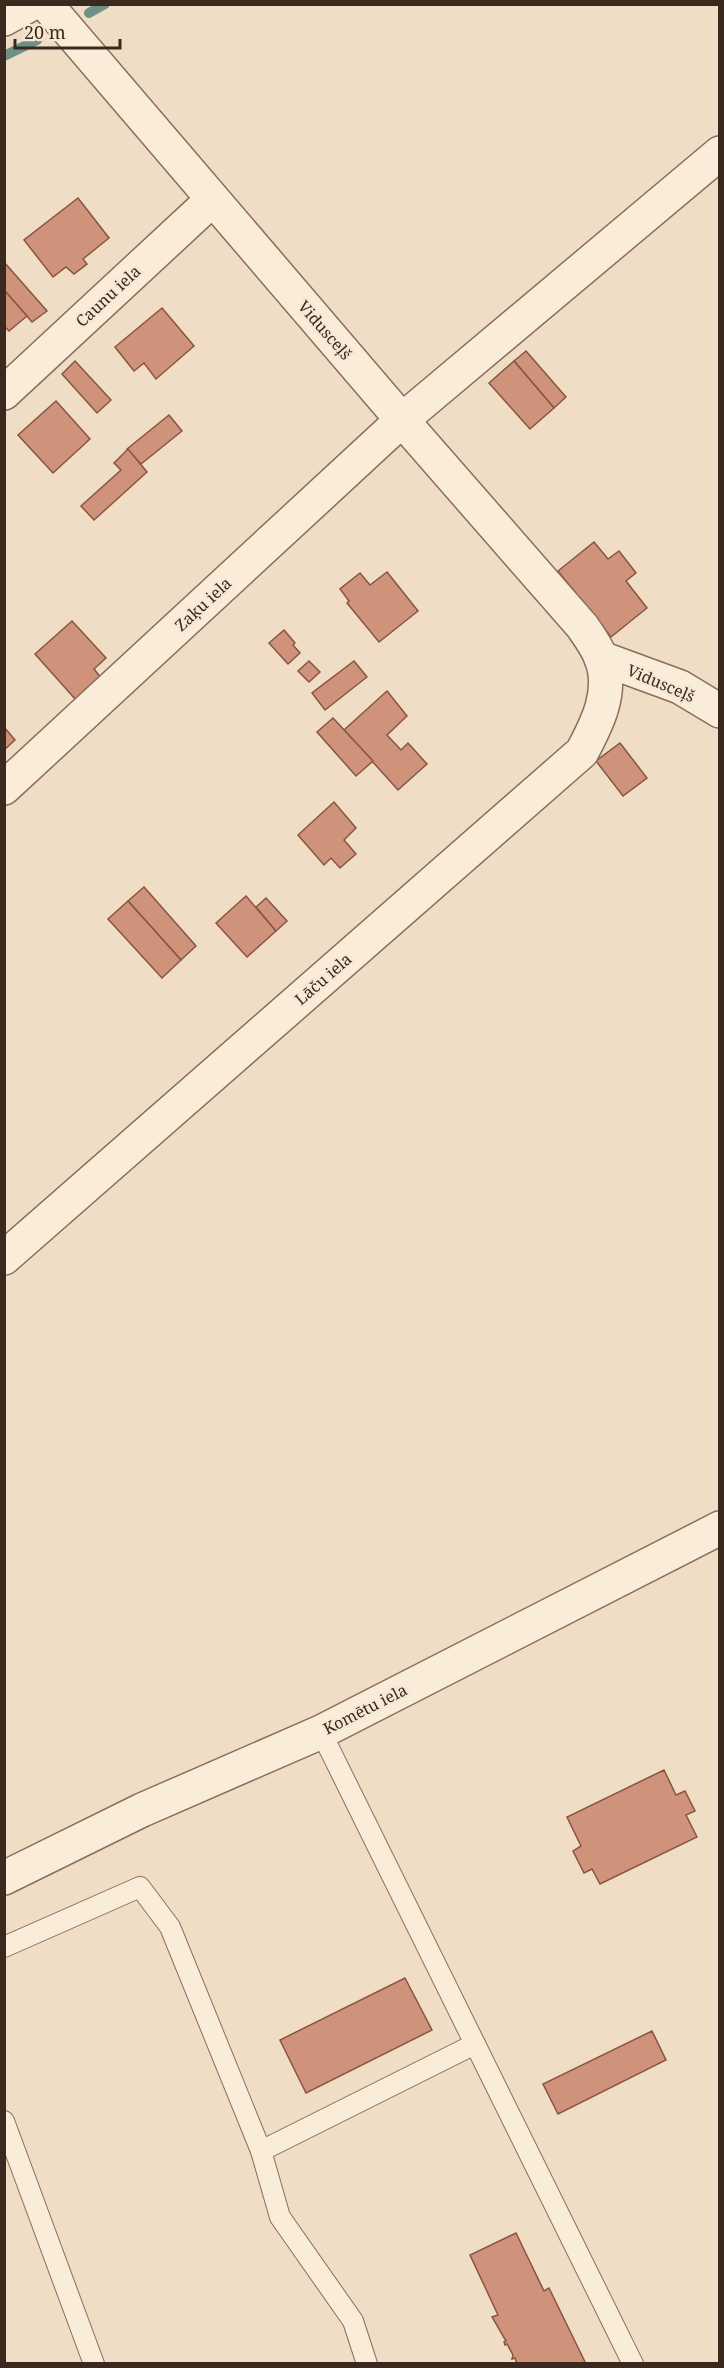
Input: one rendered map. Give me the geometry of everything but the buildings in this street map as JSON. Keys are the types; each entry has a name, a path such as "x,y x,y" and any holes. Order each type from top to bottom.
{"street":[{"path":"4,19 31,4"},
{"name":"Vidusceļš","path":"46,4 402,420 582,626 604,668 680,687 720,711"},
{"name":"Zaķu iela","path":"4,789 402,420 720,153"},
{"name":"Caunu iela","path":"4,393 213,200"},
{"name":"Lāču iela","path":"4,1258 582,752 601,716 604,668"},
{"name":"Komētu iela","path":"4,1878 142,1810 321,1732 720,1528"}],"lane":[{"path":"321,1732 633,2364"},
{"path":"4,1947 140,1887 170,1927 261,2151 280,2217 353,2321 367,2364"},
{"path":"261,2151 475,2044"},
{"path":"4,2121 94,2364"}],"waterway":[{"path":"89,13 105,4"},
{"path":"4,56 37,40"}]}
